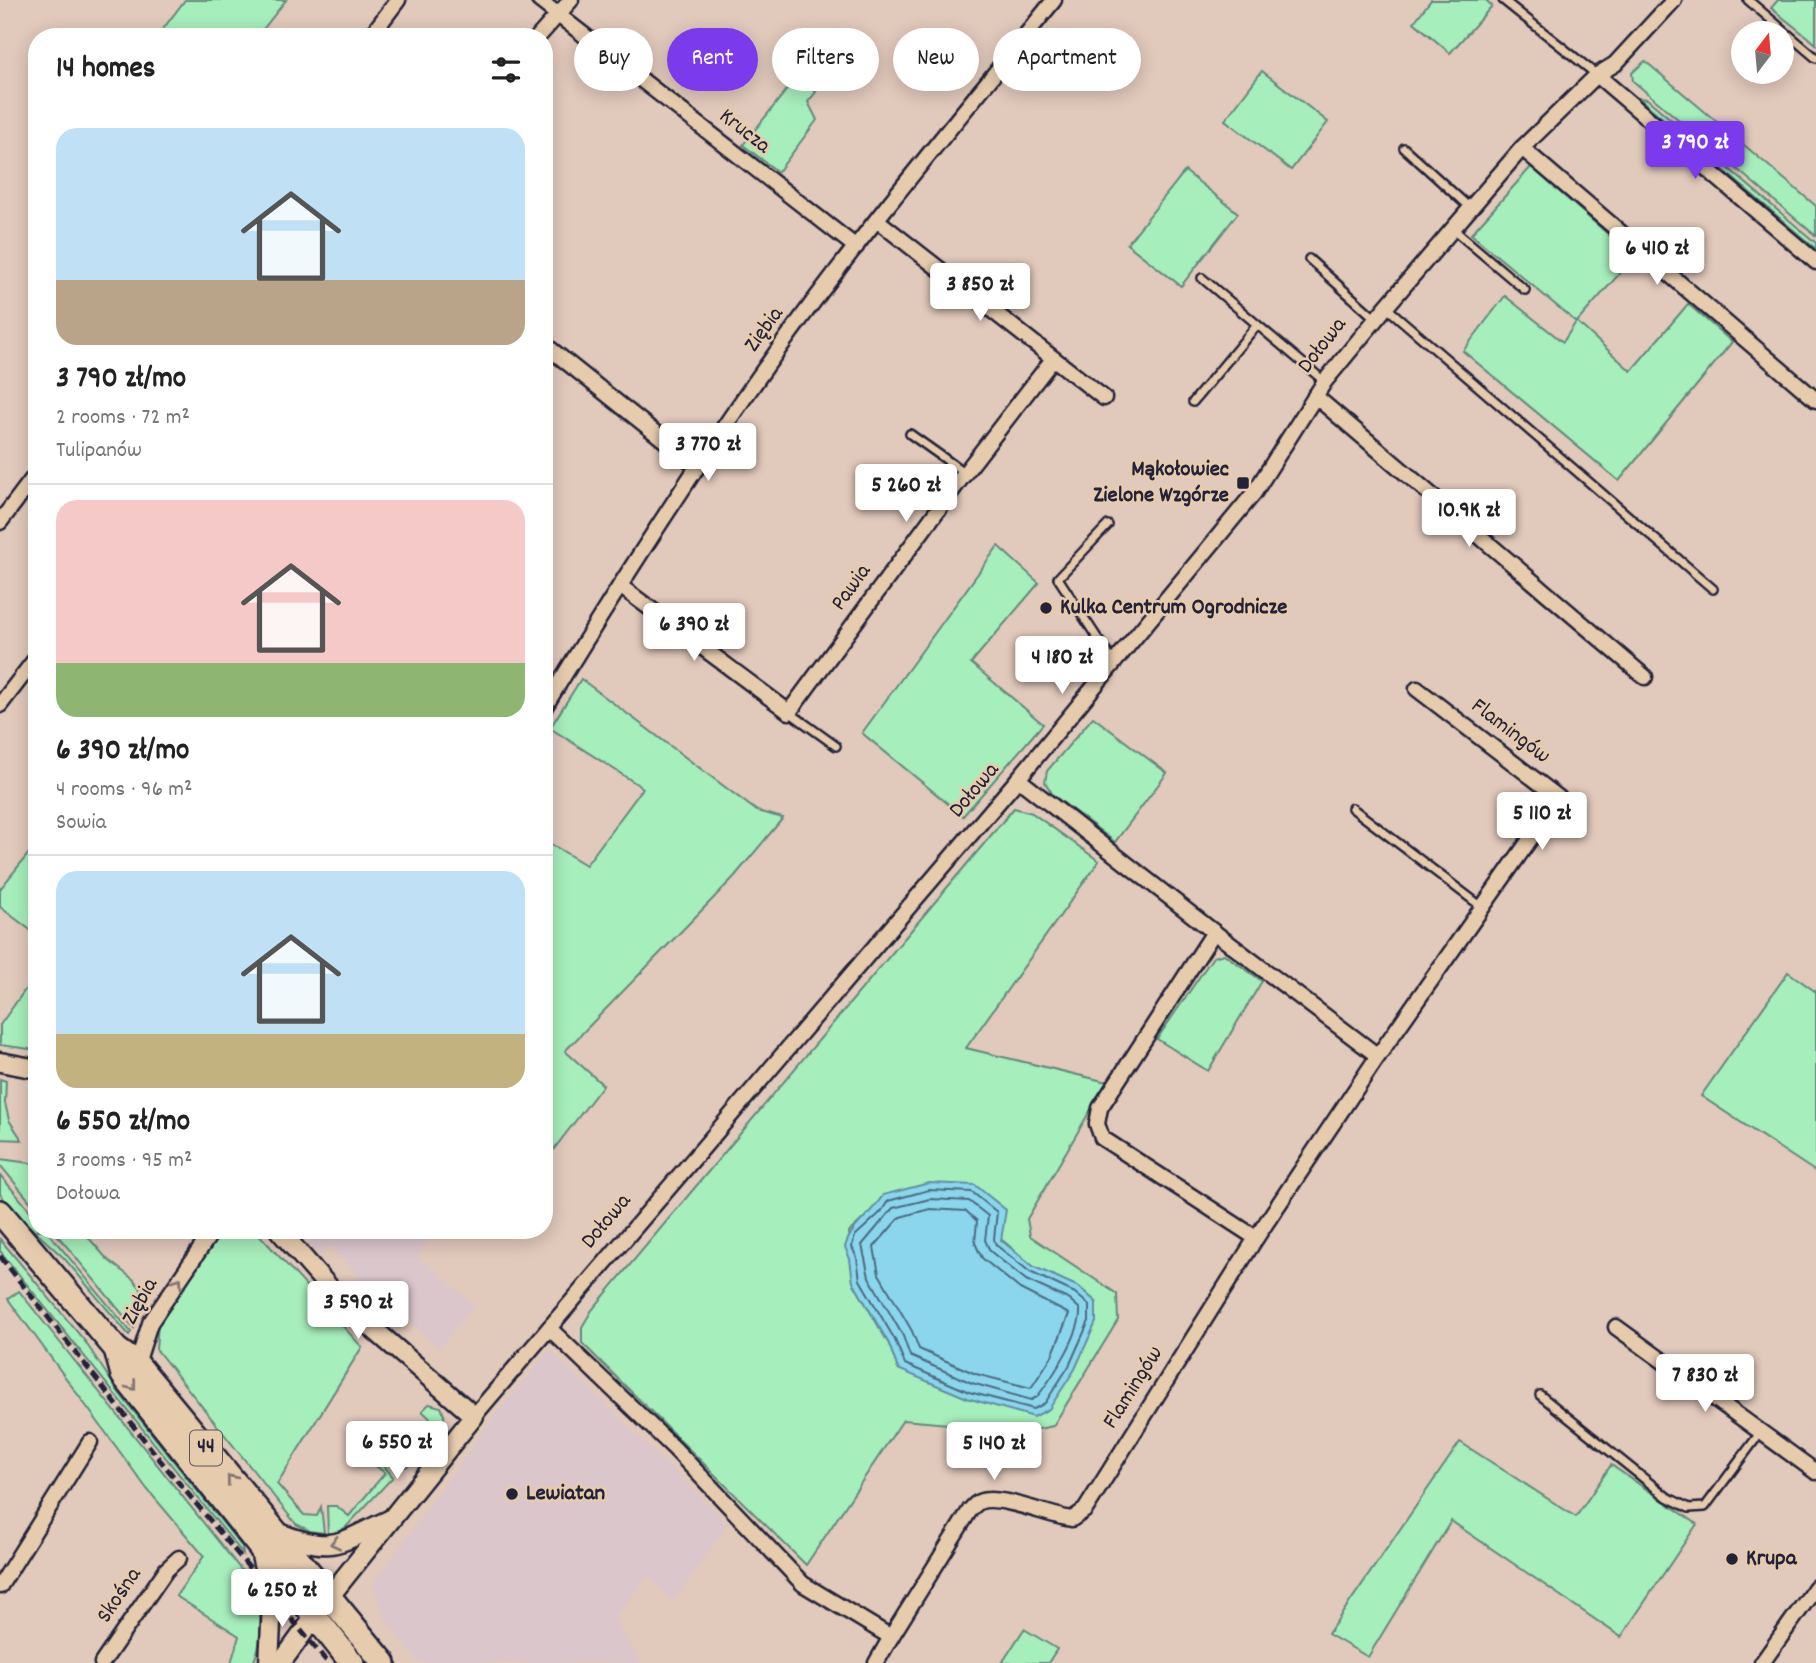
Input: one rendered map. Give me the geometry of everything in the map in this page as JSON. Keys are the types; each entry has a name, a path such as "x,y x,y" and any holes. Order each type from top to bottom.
{"main road":[{"name":"44","path":"0,1212 116,1349 137,1364 267,1540 313,1617 352,1663"},
{"name":"44","path":"116,1349 123,1375 267,1540 329,1597 384,1663"}],"street":[{"path":"377,28 398,0"},
{"name":"Krucza","path":"539,0 856,247"},
{"path":"547,28 571,0"},
{"name":"Ziębia","path":"553,694 698,467 790,333 1054,0"},
{"name":"Dołowa","path":"281,1663 313,1617 474,1416 1018,779 1254,493 1325,381 1376,318 1522,148 1597,75 1615,64 1674,0"},
{"path":"1597,75 1816,262"},
{"path":"1522,148 1816,400"},
{"path":"878,221 1104,398"},
{"path":"553,351 698,467"},
{"name":"Pawia","path":"789,712 965,473 1053,359"},
{"path":"1315,396 1645,677"},
{"path":"0,522 28,485"},
{"path":"620,586 789,712"},
{"path":"0,705 28,669"},
{"name":"Flamingów","path":"876,1663 970,1510 979,1502 992,1499 1005,1501 1055,1517 1072,1519 1085,1510 1256,1238 1378,1056 1559,798 1417,689"},
{"path":"1018,779 1378,1056"},
{"path":"1214,932 1100,1108 1097,1124 1102,1138 1256,1238"},
{"path":"0,1062 28,1067"},
{"name":"Ziębia","path":"137,1364 150,1323 207,1239"},
{"path":"287,1239 340,1300 474,1416"},
{"path":"1615,1327 1816,1472"},
{"path":"549,1328 675,1450 803,1584 891,1637"},
{"path":"0,1586 90,1442"},
{"path":"269,1663 272,1605 267,1540 328,1546 342,1543 392,1519"},
{"name":"Skośna","path":"102,1663 166,1570 179,1558"},
{"path":"1762,1663 1816,1587"}],"lane":[{"path":"1503,0 1597,75"},
{"path":"1748,0 1816,58"},
{"path":"1404,148 1470,208"},
{"path":"1453,228 1525,290"},
{"path":"1309,259 1376,318"},
{"path":"1202,278 1325,381"},
{"path":"1386,307 1713,589"},
{"path":"1193,402 1256,325"},
{"path":"910,434 965,473"},
{"path":"1108,525 1058,579 1113,662"},
{"path":"789,712 836,746"},
{"path":"1352,808 1482,908"},
{"path":"1540,1395 1667,1497 1689,1508 1705,1507 1760,1433"}],"shaded area":[{"path":"306,1239 430,1239 418,1256 475,1305 439,1348 372,1290 330,1246 319,1256"},
{"path":"550,1350 726,1522 723,1531 673,1602 648,1576 614,1618 641,1663 420,1663 386,1620 373,1584 495,1415"}],"green space":[{"path":"185,0 286,0 264,28 164,28"},
{"path":"1431,0 1486,0 1492,6 1450,53 1414,22"},
{"path":"1778,0 1816,0 1816,44 1794,26 1794,21 1787,21 1771,8"},
{"path":"1645,61 1816,206 1816,236 1633,81 1632,73"},
{"path":"1262,71 1328,122 1291,170 1225,120"},
{"path":"786,91 816,92 808,102 817,120 778,172 743,145"},
{"path":"1639,98 1647,99 1816,243 1816,249"},
{"path":"1531,167 1634,257 1577,322 1631,371 1688,304 1732,342 1619,481 1463,351 1505,296 1563,342 1576,322 1471,234"},
{"path":"1185,171 1238,213 1181,286 1127,244"},
{"path":"998,546 1039,583 971,663 1043,724 963,816 862,733"},
{"path":"581,679 757,811 783,818 734,877 565,1051 603,1085 553,1150 553,845 586,865 643,788 553,730 553,723"},
{"path":"1093,717 1167,773 1115,842 1053,795 1045,782 1047,771"},
{"path":"1014,808 1032,813 1099,861 966,1048 1107,1082 1027,1219 1030,1236 1117,1294 1118,1320 1053,1426 1029,1431 903,1420 806,1565 582,1343 582,1327 592,1310","holes":["952,1185 975,1185 1001,1239 1034,1267 1079,1287 1096,1302 898,1369 889,1344 853,1282 849,1232 876,1207 883,1195"]},
{"path":"28,854 28,928 0,907 0,889"},
{"path":"1224,954 1262,981 1208,1071 1157,1039 1213,957"},
{"path":"1788,972 1816,992 1816,1172 1701,1096"},
{"path":"28,986 28,1049 0,1045 0,1025"},
{"path":"0,1079 6,1081 5,1103 9,1120 22,1140 0,1139"},
{"path":"0,1159 28,1163 28,1199 0,1165"},
{"path":"0,1175 28,1208 28,1225 14,1212 0,1194"},
{"path":"0,1239 84,1340 119,1393 242,1547 243,1554 0,1251"},
{"path":"43,1239 54,1239 131,1332 129,1335 64,1258"},
{"path":"60,1239 90,1239 107,1259 134,1280 141,1289 142,1305 134,1328"},
{"path":"214,1239 263,1239 362,1347 277,1484 304,1515 317,1516 321,1507 324,1533 310,1531 296,1524 156,1349 158,1324"},
{"path":"19,1291 257,1590 260,1637 253,1663 231,1663 239,1636 176,1596 204,1556 147,1489 8,1299"},
{"path":"429,1404 441,1407 444,1426 441,1434 430,1448 403,1467 392,1450 396,1447 405,1452 432,1420 422,1411"},
{"path":"1460,1442 1576,1517 1611,1465 1697,1524 1621,1637 1451,1521 1368,1657 1328,1634"},
{"path":"380,1461 393,1477 346,1527 328,1534 327,1506 336,1506 349,1516 385,1473 376,1466"},
{"path":"1024,1629 1057,1649 1048,1663 1002,1663"}],"water":[{"path":"929,1183 975,1185 1006,1210 1001,1240 1034,1267 1079,1287 1096,1302 1096,1322 1075,1369 1049,1409 1034,1417 967,1398 898,1369 889,1344 853,1282 850,1259 845,1247 856,1226 883,1195"}],"railway":[{"path":"0,1256 160,1460 328,1663"}],"place":[{"name":"Mąkołowiec Zielone Wzgórze","path":"1243,483"},
{"name":"Kulka Centrum Ogrodnicze","path":"1046,608"},
{"name":"Lewiatan","path":"512,1494"},
{"name":"Krupa","path":"1732,1559"}]}
